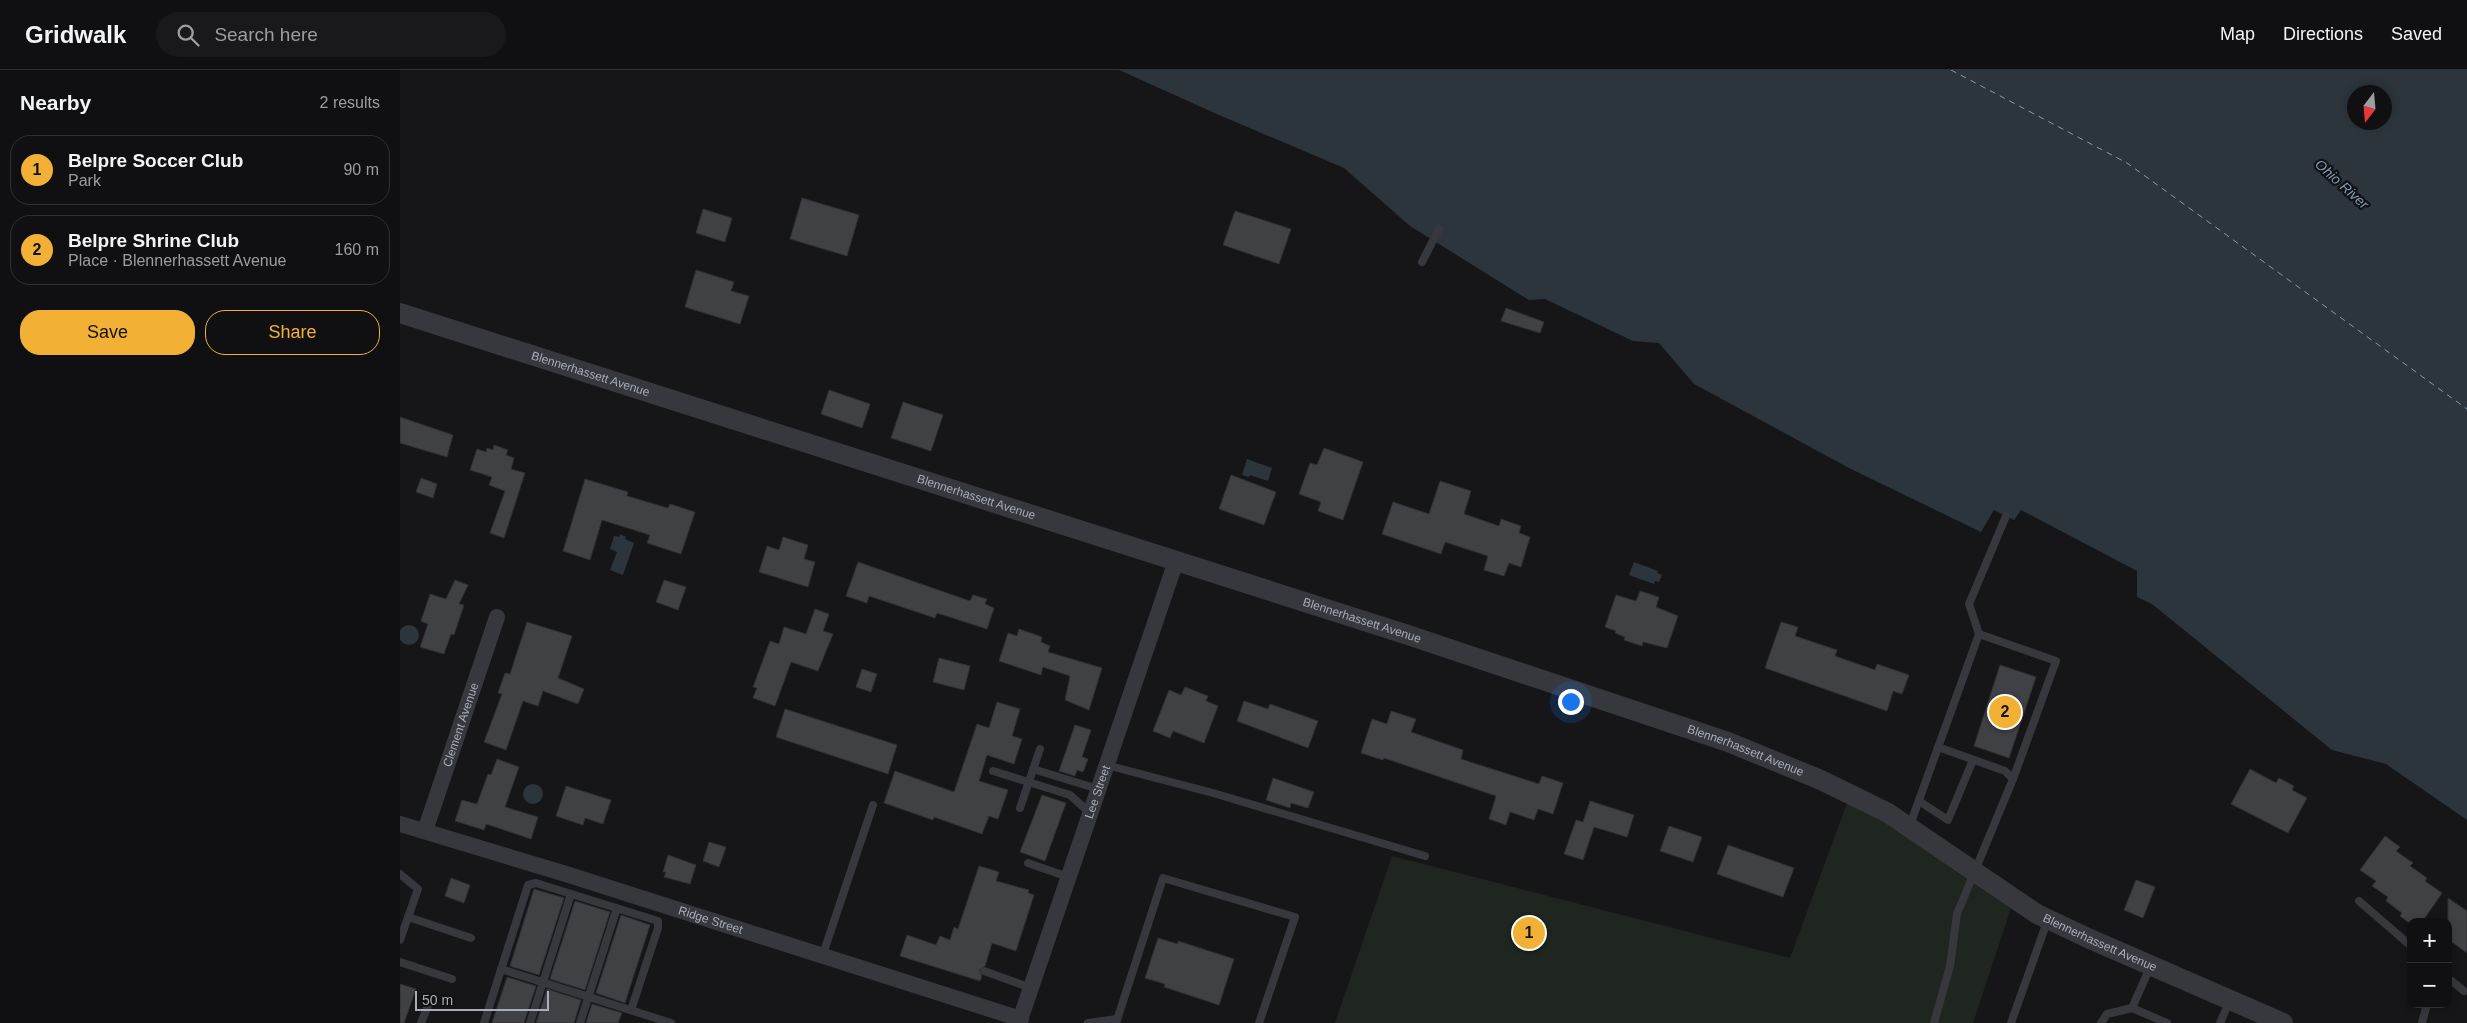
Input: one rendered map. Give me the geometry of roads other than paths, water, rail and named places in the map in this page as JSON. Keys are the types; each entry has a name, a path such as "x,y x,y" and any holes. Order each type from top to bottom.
{"street":[{"name":"Blennerhassett Avenue","path":"400,313 1405,634 1728,742 1851,793 1909,827 1974,872 2048,919 2284,1023"},
{"name":"Lee Street","path":"1020,1021 1176,561"},
{"name":"Clement Avenue","path":"425,831 498,617"},
{"name":"Ridge Street","path":"400,824 1020,1021"}],"lane":[{"path":"1422,262 1439,229"},
{"path":"1909,827 1979,634 1968,604 2006,516"},
{"path":"1934,1023 1950,966 1957,914 2012,779 2056,660 1979,634"},
{"path":"1938,747 2005,771 2012,779"},
{"path":"1020,808 1040,749"},
{"path":"1919,801 1948,820 1973,760"},
{"path":"1106,765 1223,796 1425,856"},
{"path":"1033,769 1098,790"},
{"path":"994,771 1070,795 1090,813"},
{"path":"822,957 873,805"},
{"path":"1028,863 1068,877"},
{"path":"400,874 418,889 400,940"},
{"path":"1088,1023 1116,1021 1163,878 1295,917 1259,1023"},
{"path":"484,1023 528,885 536,883 658,921 658,928 631,1010"},
{"path":"530,1023 571,894"},
{"path":"2359,901 2407,943"},
{"path":"580,1023 617,908"},
{"path":"408,917 471,938"},
{"path":"2010,1023 2048,919"},
{"path":"400,962 452,979"},
{"path":"2132,1008 2151,965"},
{"path":"502,969 670,1023"},
{"path":"984,971 1031,988"},
{"path":"2452,981 2464,991"},
{"path":"2220,1023 2230,1000"},
{"path":"421,1023 429,1003"},
{"path":"2101,1023 2107,1014 2132,1008 2166,1023"},
{"path":"2422,1023 2426,1008"}],"water":[{"name":"Ohio River","path":"1119,70 2467,70 2467,820 2386,764 2332,750 2152,604 2137,597 2137,571 2021,510 2014,520 1994,510 1981,532 1851,469 1694,384 1659,343 1633,341 1545,299 1529,300 1410,226 1344,168"},
{"path":"1247,459 1272,468 1268,481 1250,475 1249,477 1242,475"},
{"path":"620,534 626,537 625,539 634,543 623,575 610,570 617,552 610,549 614,536 619,537"},
{"path":"1634,562 1658,571 1657,573 1662,575 1659,582 1655,581 1654,584 1629,575"},
{"path":"409,625 416,628 419,635 416,642 409,645 402,642 399,635 402,628"},
{"path":"533,784 540,787 543,794 540,801 533,804 526,801 523,794 526,787"}],"place":[{"name":"Belpre Shrine Club","path":"2005,712"},
{"name":"Belpre Soccer Club","path":"1529,933"}]}
